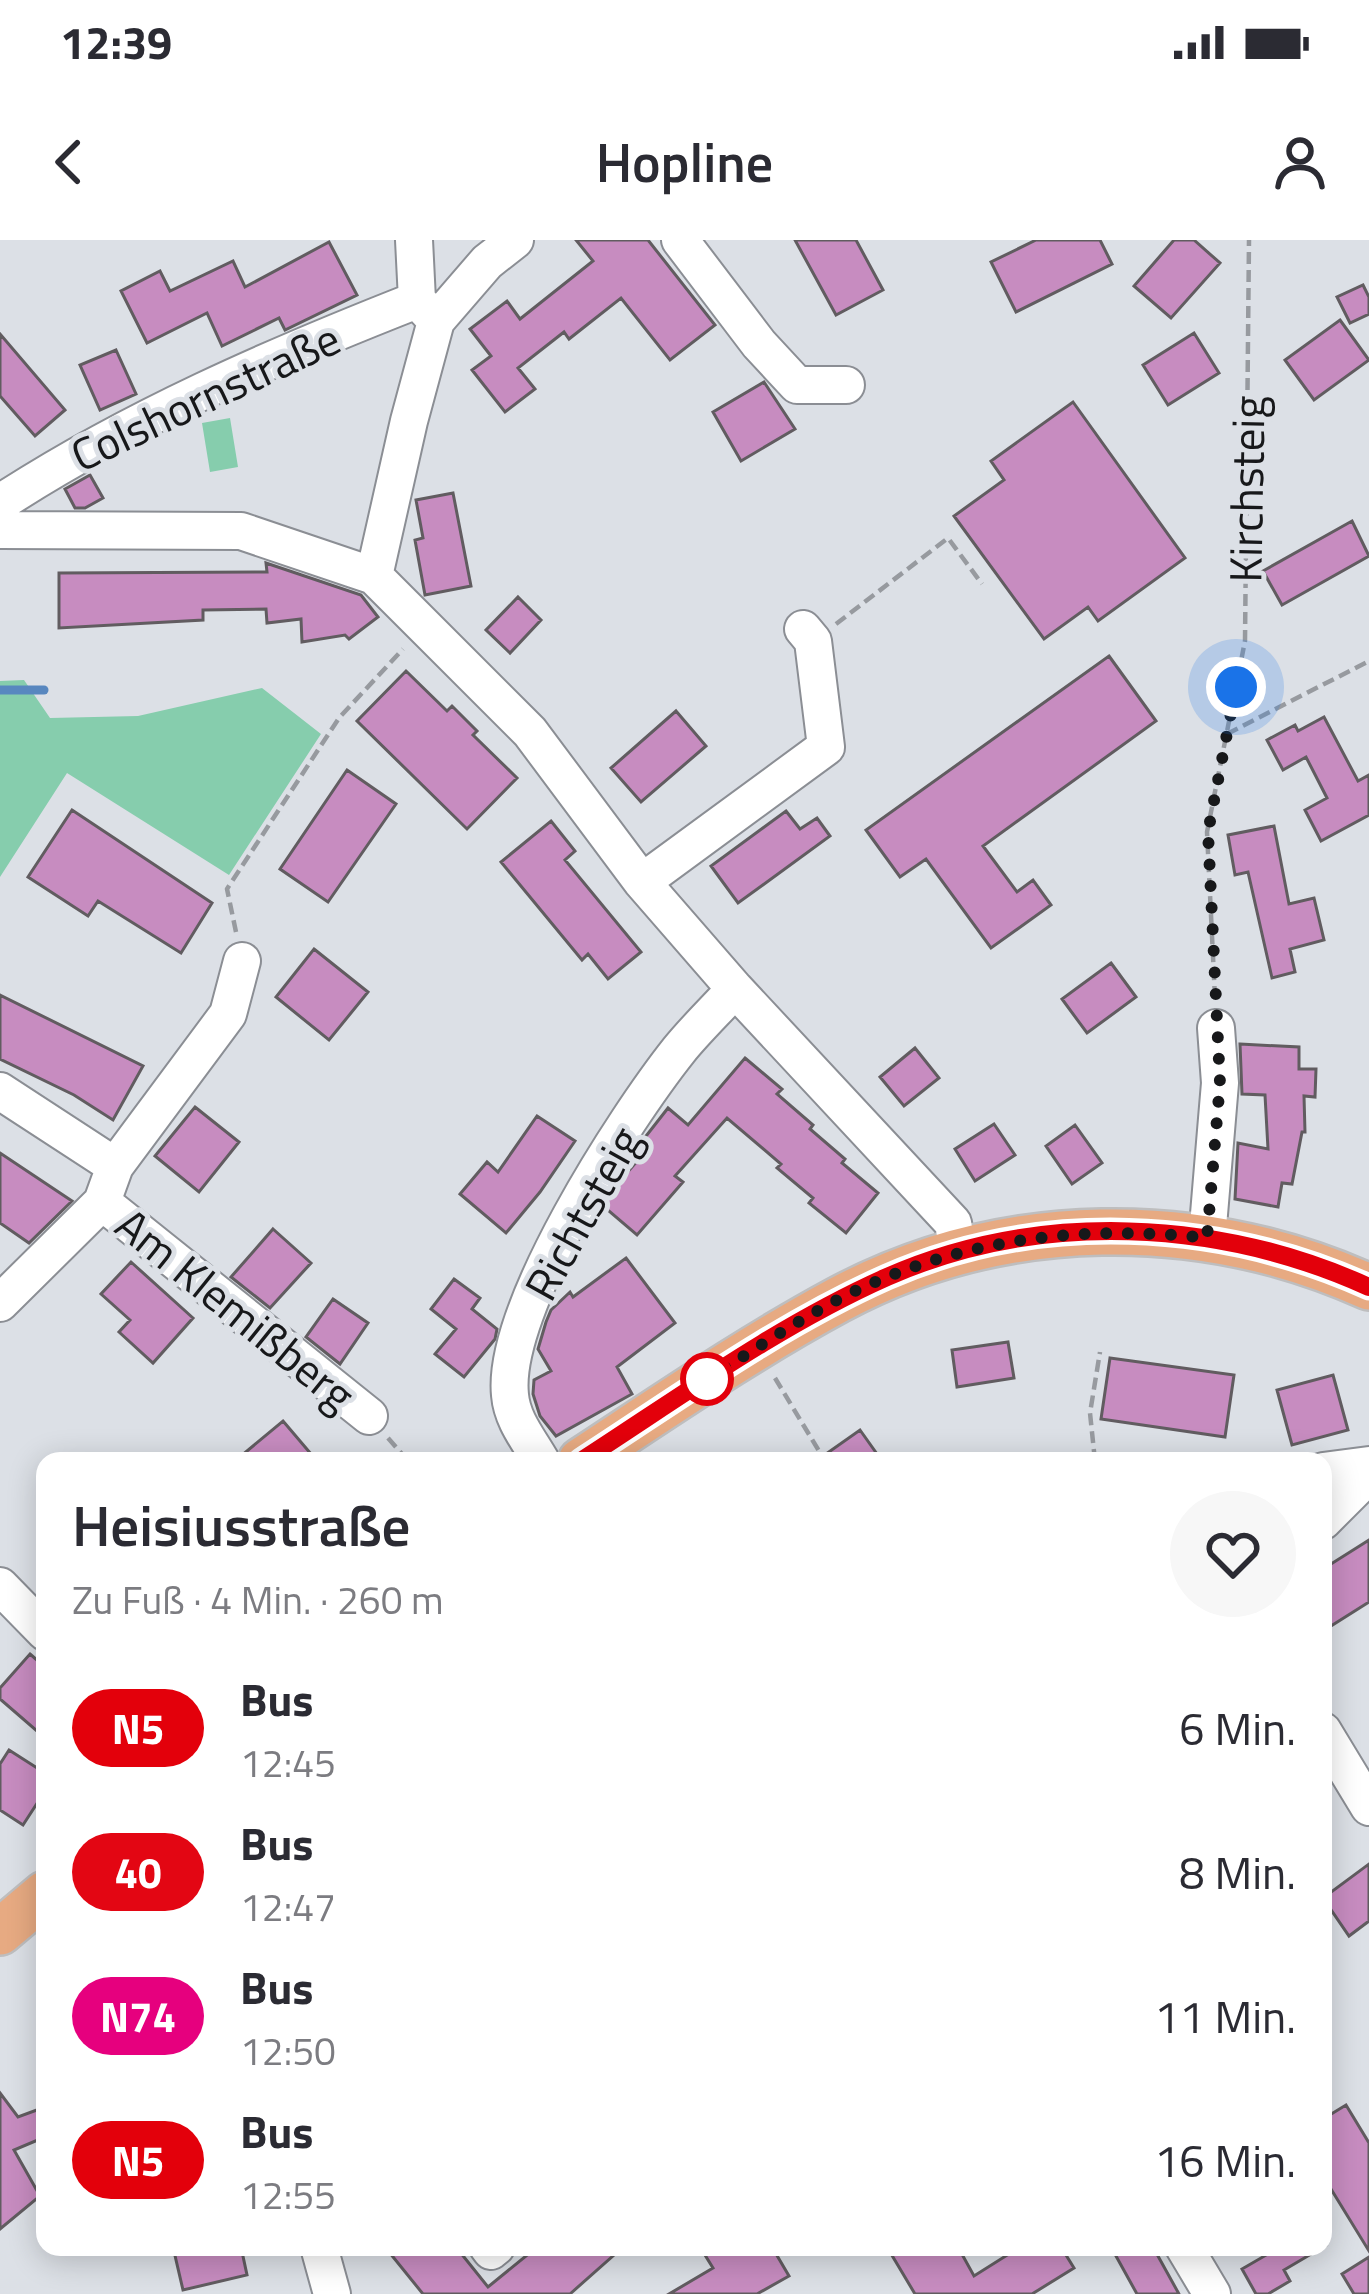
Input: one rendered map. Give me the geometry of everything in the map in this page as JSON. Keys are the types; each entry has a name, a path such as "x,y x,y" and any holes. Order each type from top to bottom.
{"main road":[{"path":"594,1452 839,1299 958,1251 1082,1232 1147,1231 1281,1254 1369,1287"},
{"path":"0,1931 36,1901"}],"street":[{"path":"374,576 409,421 427,310 414,240"},
{"name":"Colshornstraße","path":"0,503 74,454 227,381 427,310 515,240"},
{"path":"680,240 759,344 797,385 846,385"},
{"path":"0,530 241,531 374,576 530,732 642,882 952,1223 958,1251"},
{"path":"642,882 826,747 808,635"},
{"name":"Am Klemißberg","path":"0,1303 102,1202 115,1166 228,1014 242,961"},
{"name":"Richtsteig","path":"536,1452 513,1412 509,1389 517,1343 543,1266 602,1164 679,1050 735,989"},
{"path":"1207,1238 1220,1083 1216,1028"},
{"path":"0,1090 115,1166"},
{"name":"Am Klemißberg","path":"102,1202 369,1416"},
{"path":"1332,1470 1369,1465"},
{"path":"1332,1512 1369,1475"},
{"path":"0,1586 36,1623"},
{"path":"1332,1746 1369,1807"},
{"path":"321,2256 330,2294"},
{"path":"1189,2256 1212,2294"}],"path":[{"name":"Kirchsteig","path":"1216,1028 1208,832 1245,641 1249,240"},
{"path":"808,635 948,538 982,584"},
{"path":"242,961 227,889 339,718 423,628"},
{"path":"1226,734 1369,661"},
{"path":"756,1349 819,1452"},
{"path":"1094,1452 1090,1413 1100,1352"}],"green space":[{"path":"230,418 238,467 210,472 202,423"},
{"path":"24,680 50,718 138,716 262,688 321,734 229,875 67,773 0,877 0,681"}],"building":[{"path":"576,240 648,240 715,325 670,360 621,298 569,339 564,332 518,368 535,389 505,412 472,370 491,356 470,329 507,301 520,319 593,261"},
{"path":"795,240 856,240 883,290 836,315"},
{"path":"1036,240 1100,240 1112,264 1016,312 991,262"},
{"path":"1174,240 1194,240 1220,263 1171,318 1134,286"},
{"path":"329,242 357,295 285,330 279,318 222,346 207,313 147,343 121,291 160,271 170,291 233,261 245,287"},
{"path":"1363,285 1369,314 1350,323 1337,297"},
{"path":"1340,320 1369,360 1314,400 1285,360"},
{"path":"1194,333 1219,373 1168,405 1143,365"},
{"path":"0,334 65,410 35,436 0,396"},
{"path":"116,350 136,394 100,410 80,365"},
{"path":"764,382 795,429 741,461 713,412"},
{"path":"1073,402 1185,558 1098,621 1088,607 1044,639 954,516 1004,480 991,461"},
{"path":"90,475 103,498 75,508 65,489"},
{"path":"453,493 471,586 425,595 415,540 423,538 416,500"},
{"path":"1352,521 1369,556 1282,605 1263,571"},
{"path":"266,563 361,595 378,617 349,639 345,635 302,642 301,619 267,623 266,609 203,610 203,620 59,628 59,573 267,572"},
{"path":"518,597 541,620 510,653 486,630"},
{"path":"1109,656 1156,721 983,846 1017,892 1033,880 1051,905 991,948 926,859 900,877 866,830"},
{"path":"406,671 447,711 452,706 477,731 473,735 517,778 467,829 357,721"},
{"path":"676,711 706,746 641,802 611,768"},
{"path":"1324,717 1358,781 1369,775 1369,815 1321,841 1305,810 1327,798 1306,757 1283,770 1267,740"},
{"path":"347,770 396,804 328,902 280,869"},
{"path":"72,810 212,903 181,953 98,901 88,916 28,877"},
{"path":"786,811 800,829 817,818 830,836 738,903 711,866"},
{"path":"551,821 575,851 565,860 641,952 608,979 588,954 582,960 501,862"},
{"path":"1274,826 1289,904 1314,898 1324,940 1290,949 1295,972 1272,978 1248,872 1235,875 1228,835"},
{"path":"314,949 368,992 329,1040 276,997"},
{"path":"1111,963 1136,997 1087,1033 1062,999"},
{"path":"0,995 143,1066 113,1120 0,1059"},
{"path":"1240,1044 1299,1047 1299,1069 1316,1069 1315,1097 1304,1096 1305,1132 1292,1184 1282,1183 1278,1207 1235,1199 1238,1143 1268,1149 1265,1095 1242,1094"},
{"path":"915,1048 939,1078 904,1106 880,1077"},
{"path":"745,1058 782,1089 777,1094 813,1125 810,1129 845,1159 842,1163 878,1193 846,1233 809,1203 813,1198 777,1168 781,1164 727,1118 675,1176 683,1182 637,1235 603,1206 646,1151 639,1145 668,1108 688,1125"},
{"path":"195,1107 239,1142 199,1192 155,1156"},
{"path":"537,1116 575,1141 506,1233 460,1194 487,1162 498,1172"},
{"path":"994,1124 1015,1155 975,1181 955,1149"},
{"path":"1075,1125 1102,1163 1072,1184 1046,1146"},
{"path":"0,1153 72,1201 29,1243 0,1223"},
{"path":"273,1229 311,1263 270,1308 231,1277"},
{"path":"626,1258 675,1323 617,1367 632,1394 556,1436 540,1416 533,1394 534,1380 551,1371 538,1349 546,1322 570,1292 573,1297"},
{"path":"131,1262 193,1318 153,1363 119,1332 130,1320 101,1294"},
{"path":"454,1279 480,1298 472,1309 497,1329 495,1339 464,1377 435,1354 456,1329 431,1309"},
{"path":"333,1299 368,1323 340,1364 306,1337"},
{"path":"1008,1342 1014,1378 957,1387 952,1350"},
{"path":"1110,1358 1234,1375 1225,1437 1101,1419"},
{"path":"1333,1375 1348,1430 1292,1445 1277,1390"},
{"path":"283,1421 309,1452 246,1452"},
{"path":"860,1430 876,1452 829,1452"},
{"path":"1369,1540 1369,1602 1332,1625 1332,1563"},
{"path":"30,1654 36,1659 36,1730 0,1699 0,1688"},
{"path":"9,1750 36,1767 36,1805 23,1825 0,1810 0,1764"},
{"path":"1369,1864 1369,1921 1349,1936 1332,1911 1332,1891"},
{"path":"0,2093 18,2117 36,2110 36,2141 14,2150 36,2189 36,2199 0,2229"},
{"path":"1346,2105 1369,2143 1369,2251 1332,2191 1332,2114"},
{"path":"175,2256 243,2256 247,2275 183,2290"},
{"path":"392,2256 463,2256 488,2287 526,2256 613,2256 570,2294 423,2294"},
{"path":"706,2256 777,2256 789,2276 757,2294 669,2294 713,2268"},
{"path":"892,2256 963,2256 974,2276 1006,2256 1067,2256 1074,2268 1032,2294 915,2294"},
{"path":"1116,2256 1158,2256 1179,2294 1137,2294"},
{"path":"1264,2256 1308,2256 1284,2270 1290,2281 1268,2294 1256,2294 1242,2269"},
{"path":"1369,2257 1369,2294 1354,2294 1342,2274"}],"waterway":[{"path":"0,690 44,690"}],"bus line":[{"name":"N5","path":"595,1452 839,1299 958,1251 1082,1232 1147,1231 1281,1254 1369,1287"}],"route":[{"path":"707,1379 839,1299 958,1251 1082,1232 1147,1231 1207,1238 1220,1083 1208,832 1236,687"}]}
